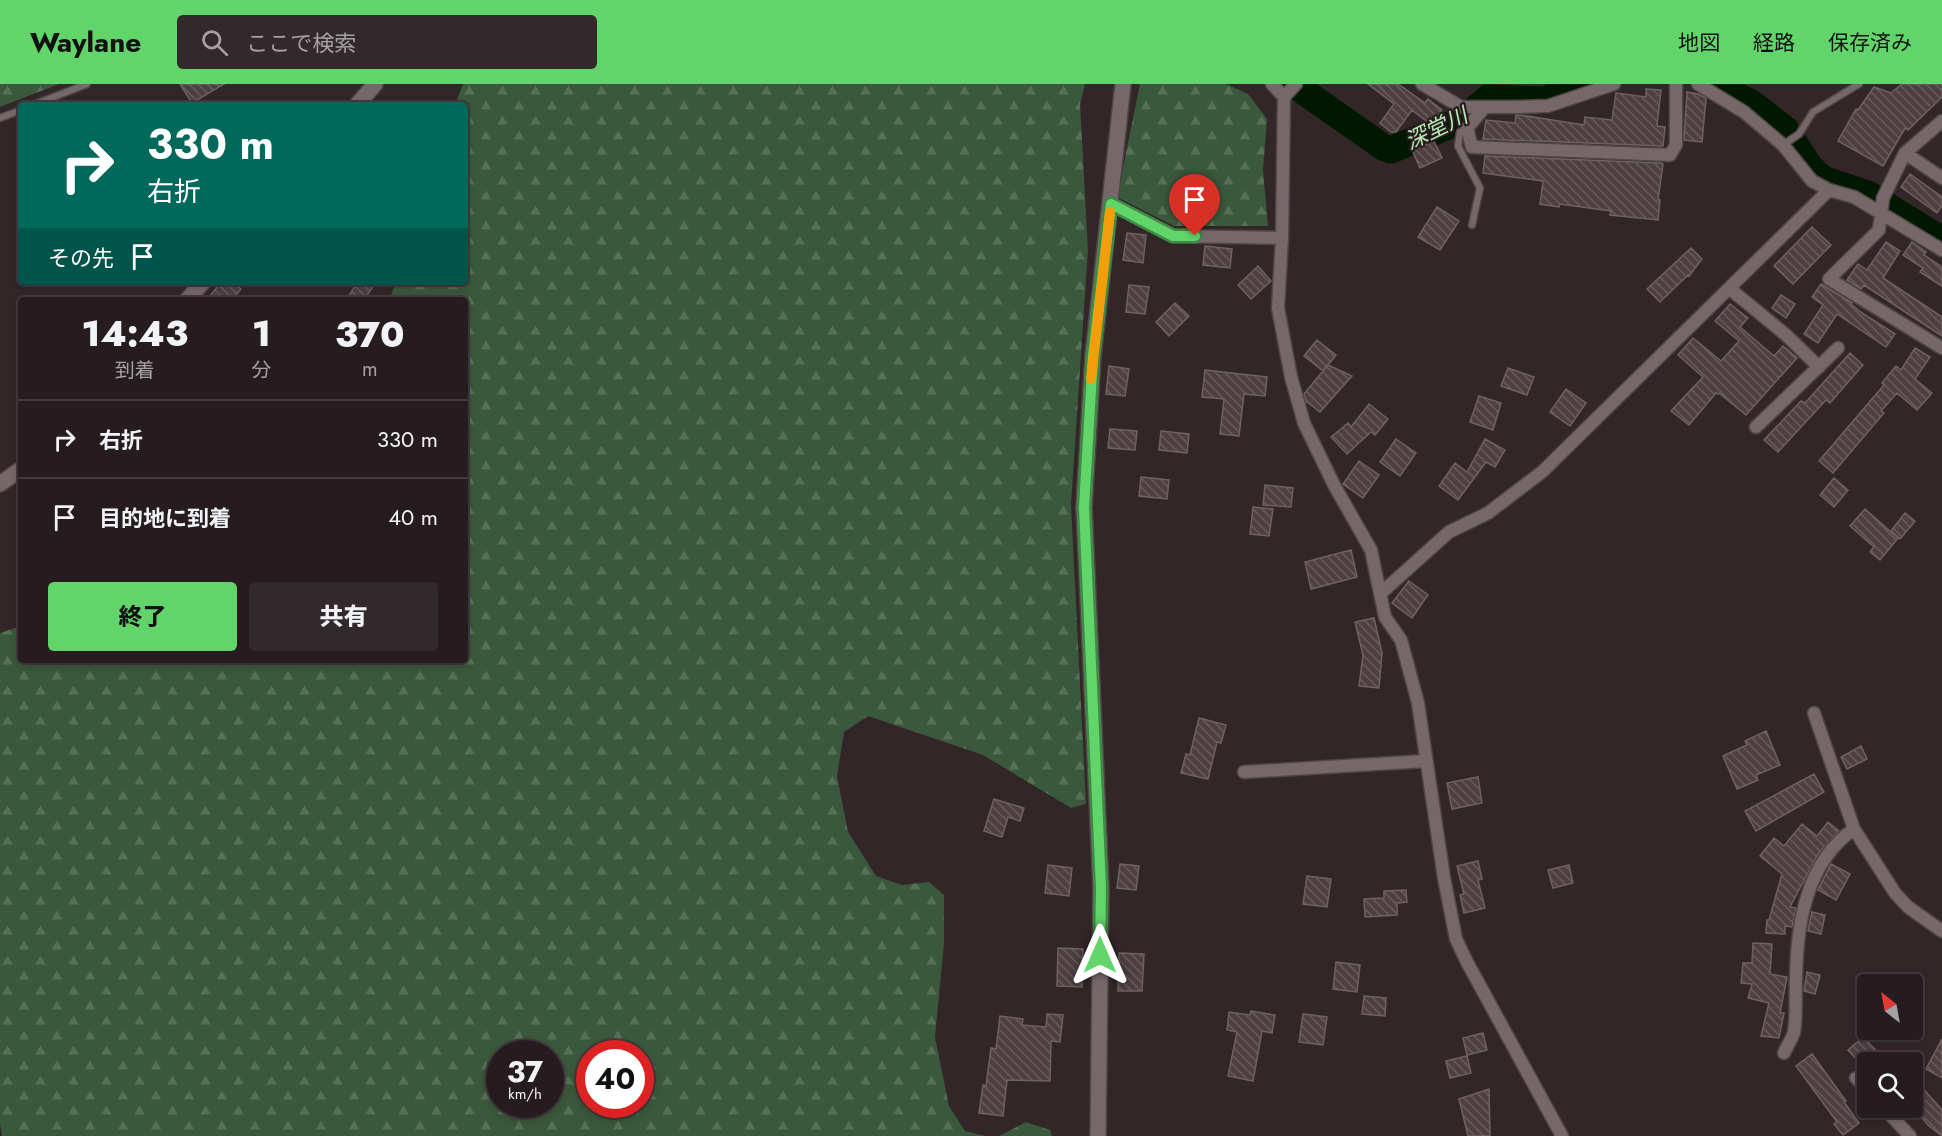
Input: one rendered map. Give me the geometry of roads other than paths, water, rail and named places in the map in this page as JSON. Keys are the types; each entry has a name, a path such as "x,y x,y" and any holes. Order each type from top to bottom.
{"street":[{"path":"360,102 375,84"},
{"path":"1098,1136 1101,888 1084,507 1093,356 1123,84"},
{"path":"1272,84 1284,97"},
{"path":"1296,84 1284,97 1282,238 1278,308 1293,386 1304,423 1334,485 1371,550 1385,617 1401,640 1418,703 1444,878 1456,939 1562,1136"},
{"path":"1422,84 1461,107 1548,106 1614,84"},
{"path":"1485,107 1467,128 1472,147 1670,155 1676,145 1676,84"},
{"path":"1702,85 1744,112 1784,145 1812,181 1829,190 1854,197 1942,250"},
{"path":"1942,121 1905,153 1883,198 1879,230 1829,279 1942,348"},
{"path":"1905,153 1942,178"},
{"path":"1380,594 1449,532 1488,513 1542,472 1829,190"},
{"path":"1111,204 1173,236 1282,238"},
{"path":"190,297 200,285"},
{"path":"1730,289 1786,335 1819,367"},
{"path":"1756,427 1838,348"},
{"path":"0,484 18,471"},
{"path":"1814,714 1854,829 1895,893 1908,907 1942,931"},
{"path":"1244,772 1426,760"},
{"path":"1784,1053 1794,1033 1796,954 1803,908 1812,880 1826,858 1846,834 1854,829"},
{"path":"1893,1118 1910,1136"}],"lane":[{"path":"41,102 87,84"},
{"path":"1784,145 1799,134 1813,111 1859,84"},
{"path":"0,118 18,111"},
{"path":"1467,128 1460,132 1458,146 1480,188 1472,225"}],"waterway":[{"name":"深堂川","path":"1293,84 1383,147 1391,150 1462,120 1488,98 1543,100 1592,84"},
{"name":"深堂川","path":"1716,84 1723,90 1750,102 1785,129 1810,167 1823,179 1868,194 1942,240"}]}
